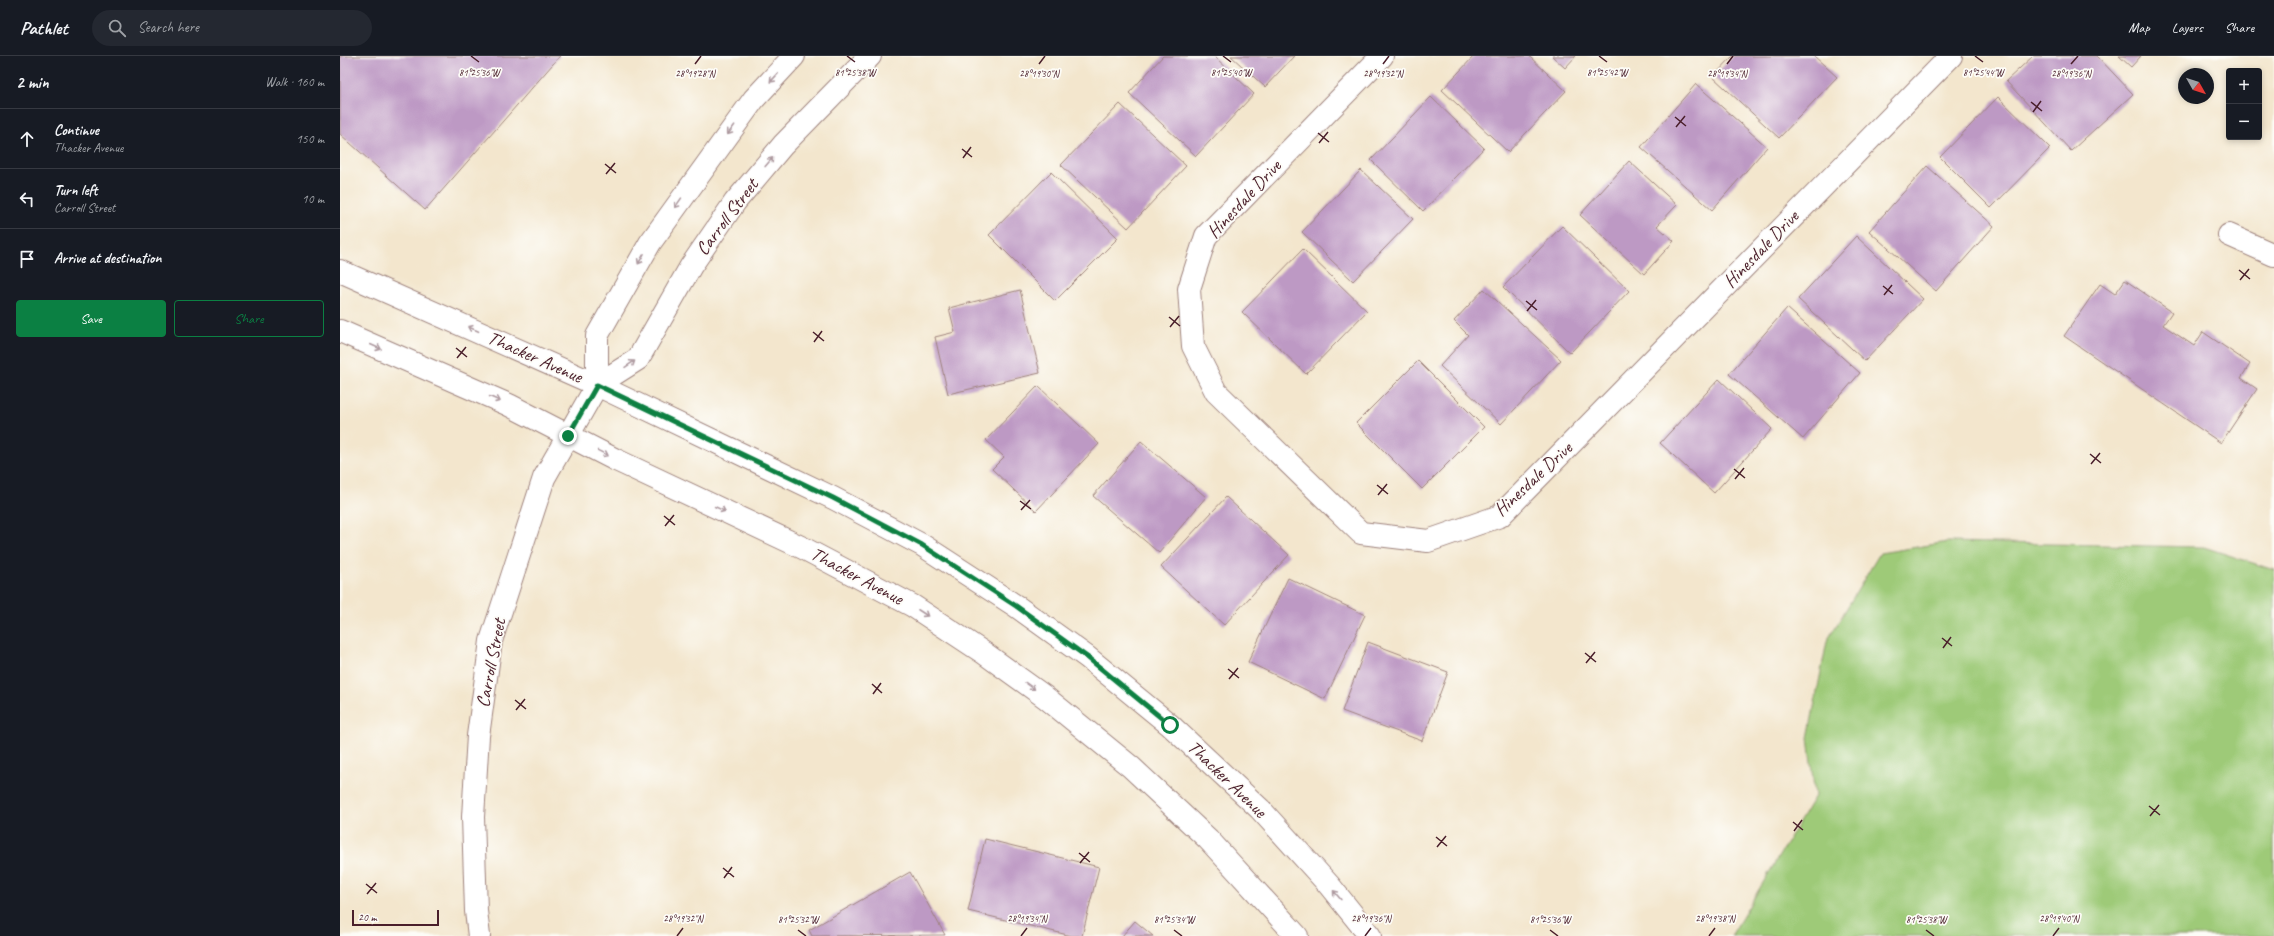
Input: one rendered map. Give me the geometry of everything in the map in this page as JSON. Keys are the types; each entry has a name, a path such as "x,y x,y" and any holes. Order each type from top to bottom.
{"street":[{"name":"Carroll Street","path":"597,385 597,336 650,244 694,180 754,99 794,56"},
{"name":"Carroll Street","path":"479,936 476,911 473,817 478,736 492,641 544,478 597,385 638,359 691,266 735,202 783,145 870,56"},
{"name":"Hinesdale Drive","path":"1382,56 1206,236 1189,289 1193,346 1216,392 1361,532 1428,541 1500,516 1951,56"},
{"path":"2229,235 2274,255"},
{"name":"Thacker Avenue","path":"340,271 531,354 597,385 833,498 922,545 1016,606 1087,657 1170,725 1260,809 1329,885 1370,936"},
{"name":"Thacker Avenue","path":"340,332 509,405 568,436 856,575 913,606 984,653 1045,697 1131,767 1208,839 1297,936"}],"green space":[{"path":"1948,542 2204,547 2274,570 2274,936 1731,936 1815,796 1808,738 1827,641 1880,553"}],"building":[{"path":"340,56 560,56 425,210 340,134"},
{"path":"1163,56 1214,56 1254,94 1196,156 1129,93"},
{"path":"1231,56 1294,56 1265,87"},
{"path":"1474,56 1529,56 1566,91 1508,152 1442,90"},
{"path":"1552,56 1576,56 1565,68"},
{"path":"1733,56 1814,56 1837,77 1779,138 1713,77"},
{"path":"2033,56 2097,56 2133,94 2071,151 2006,81"},
{"path":"2119,56 2141,56 2131,67"},
{"path":"1696,84 1767,147 1712,210 1641,147"},
{"path":"1431,97 1484,148 1423,211 1371,160"},
{"path":"1998,97 2050,148 1991,208 1940,157"},
{"path":"1120,104 1186,166 1128,228 1061,165"},
{"path":"1629,161 1677,205 1657,226 1674,241 1644,274 1580,215"},
{"path":"1927,166 1994,226 1936,291 1869,231"},
{"path":"1361,170 1413,219 1353,281 1302,232"},
{"path":"1051,172 1118,238 1055,301 989,235"},
{"path":"1562,226 1629,291 1570,353 1503,287"},
{"path":"1856,236 1923,299 1865,361 1798,299"},
{"path":"1303,249 1367,311 1306,374 1242,312"},
{"path":"2125,280 2172,312 2163,325 2194,346 2203,332 2250,364 2241,378 2257,389 2221,443 2064,336 2100,284 2115,294"},
{"path":"1484,289 1561,360 1501,424 1440,366 1468,335 1454,321"},
{"path":"1020,290 1040,373 948,394 935,337 955,332 949,308"},
{"path":"1787,308 1860,373 1803,439 1729,374"},
{"path":"1418,361 1484,427 1422,489 1356,423"},
{"path":"1719,379 1772,429 1714,493 1660,443"},
{"path":"1038,386 1099,444 1036,511 992,469 1004,457 986,440"},
{"path":"1141,441 1206,497 1159,553 1093,496"},
{"path":"1226,497 1289,555 1224,625 1161,567"},
{"path":"1288,578 1365,615 1325,699 1248,662"},
{"path":"1368,642 1448,672 1422,741 1342,711"},
{"path":"985,839 1099,867 1082,936 1072,936 968,911"},
{"path":"910,872 945,935 812,936 809,930"},
{"path":"1135,921 1153,936 1122,936"}],"route":[{"path":"568,436 597,385 833,498 922,545 1016,606 1087,657 1170,725"}]}
